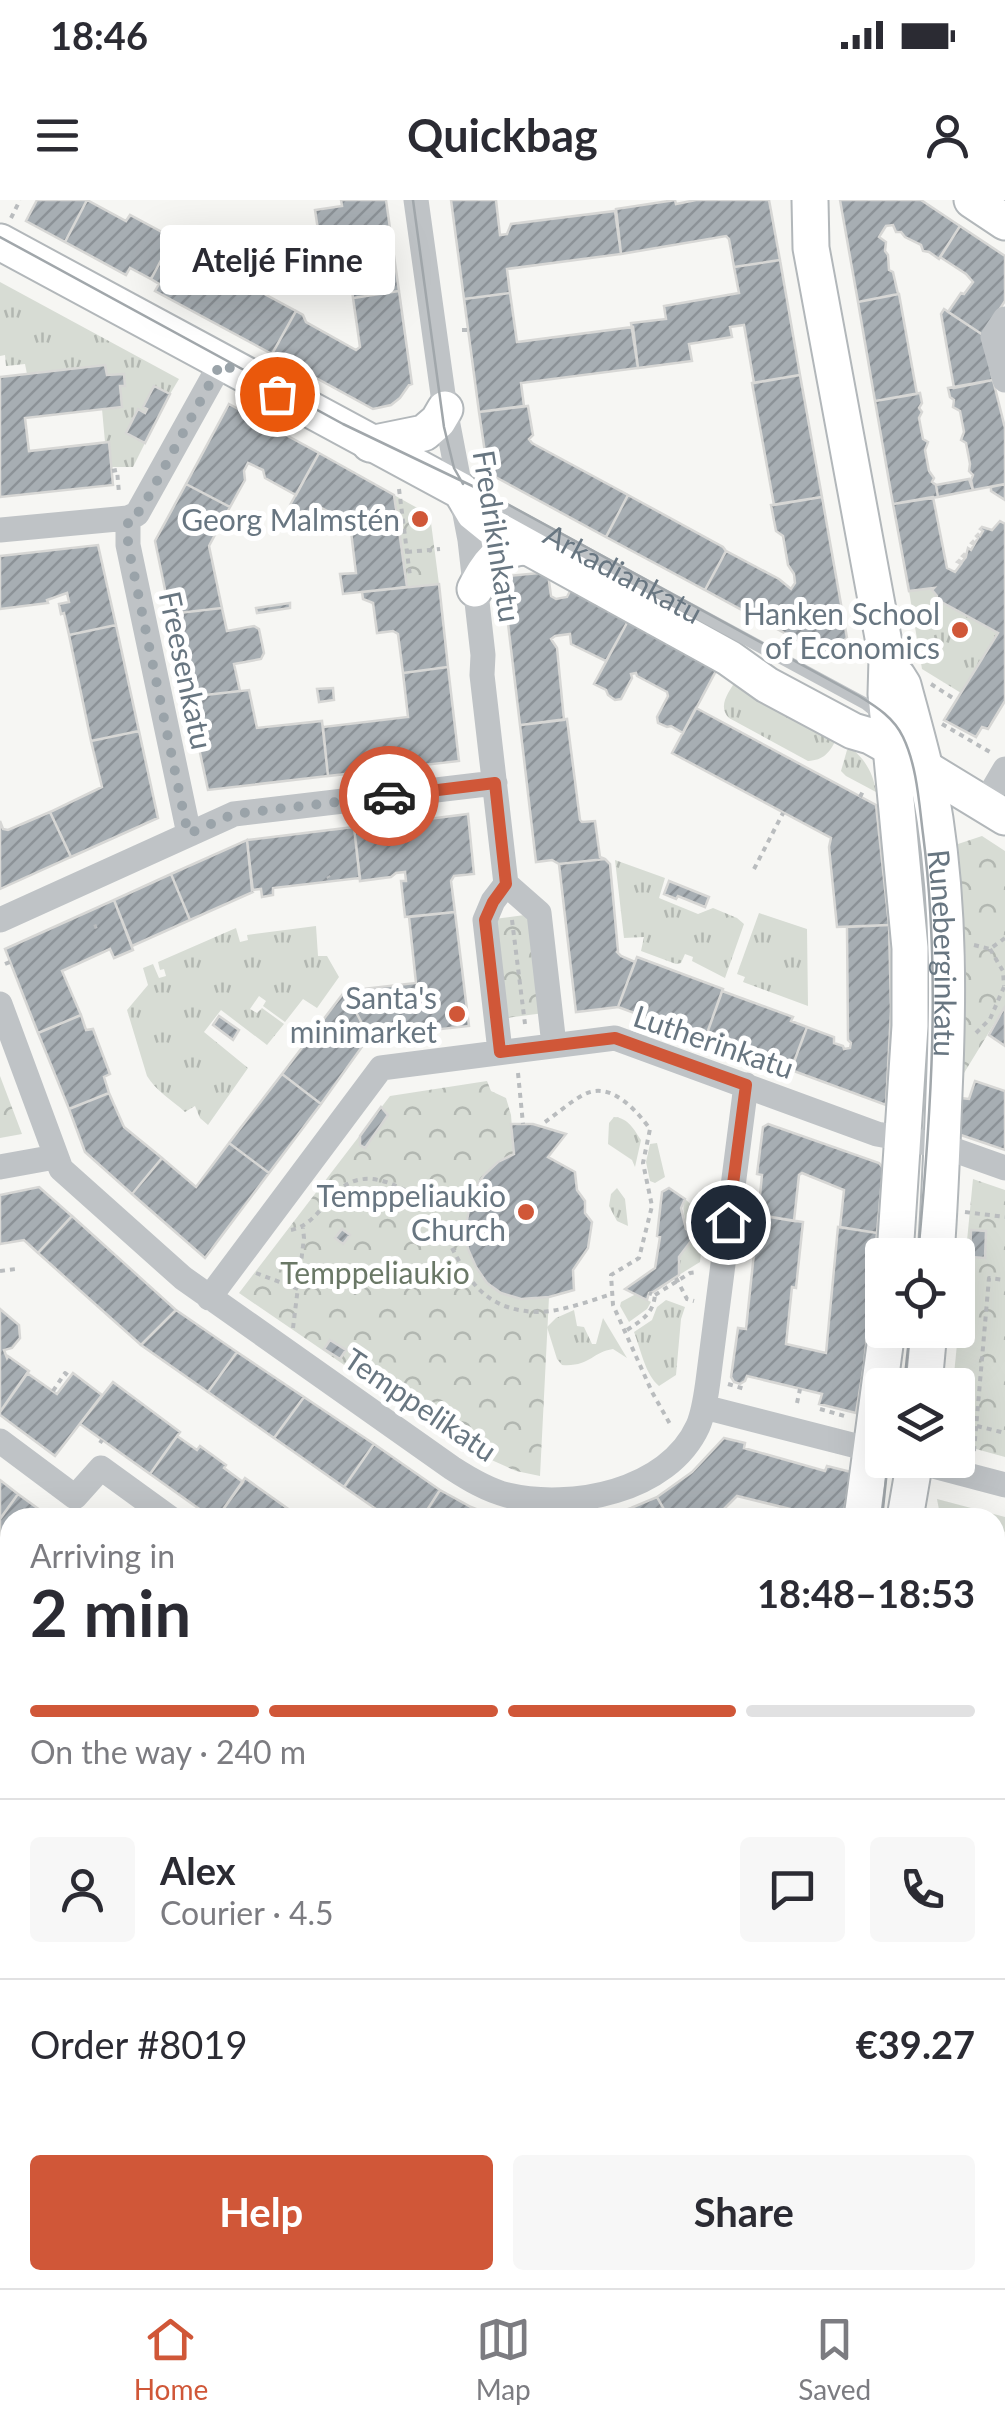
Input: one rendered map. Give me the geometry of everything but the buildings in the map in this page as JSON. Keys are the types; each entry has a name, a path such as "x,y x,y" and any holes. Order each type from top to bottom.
{"main road":[{"name":"Runeberginkatu","path":"810,200 811,248 887,659 889,734 872,793 910,948 910,1026 896,1238"},
{"path":"972,200 1005,222"},
{"name":"Arkadiankatu","path":"5,231 221,363 461,491 482,520 728,658 767,685 853,732 870,736 889,734 925,767 995,810"},
{"path":"370,444 424,433 445,410"},
{"path":"476,589 495,557 526,547"},
{"name":"Runeberginkatu","path":"887,659 904,685 938,836 947,944 937,1238"},
{"path":"853,732 875,756 872,793"},
{"path":"863,1508 868,1478"},
{"path":"907,1508 911,1478"}],"street":[{"name":"Fredrikinkatu","path":"416,200 445,410 470,540 506,884"},
{"path":"1005,318 993,337 1005,380"},
{"path":"0,530 137,514 221,363"},
{"name":"Freesenkatu","path":"128,518 128,545 188,834"},
{"path":"995,810 999,761"},
{"path":"0,920 234,814 495,783"},
{"path":"500,1052 485,920 506,884 539,913 554,1045"},
{"name":"Temppelikatu","path":"0,1004 60,1169 209,1298 473,1482 503,1494 542,1500 582,1499 638,1482 660,1470 690,1440 699,1424 746,1085"},
{"name":"Lutherinkatu","path":"209,1298 381,1068 615,1038 877,1134 943,1146 1005,1168"},
{"path":"0,1168 55,1156"},
{"path":"704,1406 865,1448"},
{"path":"0,1441 75,1497 101,1468 156,1508"},
{"path":"975,1477 1005,1485"}],"lane":[{"name":"Arkadiankatu","path":"461,491 489,500 866,704 889,734"}],"path":[{"path":"5,231 20,200"},
{"path":"112,471 117,470 119,493"},
{"path":"398,489 410,576"},
{"path":"407,552 440,548"},
{"path":"919,675 956,700"},
{"path":"934,719 999,761"},
{"path":"754,869 783,813"},
{"path":"418,816 420,831"},
{"path":"402,828 404,818"},
{"path":"506,884 525,1024"},
{"path":"990,949 1005,938"},
{"path":"962,942 990,949 1003,972 1005,987 990,1019 969,1040"},
{"path":"518,1073 523,1124"},
{"path":"546,1122 589,1091 608,1092 634,1107 650,1129 643,1164 652,1206 639,1258 611,1275 612,1294 613,1306 652,1392 673,1428"},
{"path":"281,1232 303,1228 342,1185 363,1179 384,1181 413,1194 436,1220 460,1266 480,1291 501,1304 542,1312 612,1294"},
{"path":"963,1212 1005,1217"},
{"path":"291,1332 303,1228"},
{"path":"0,1271 16,1269"},
{"path":"252,1270 298,1288"},
{"path":"626,1331 654,1307 652,1294 676,1279 703,1272"},
{"path":"975,1443 989,1278 1005,1280"},
{"path":"676,1279 688,1299 699,1302"},
{"path":"53,1391 65,1373 70,1376"},
{"path":"727,1384 745,1389"},
{"path":"797,1403 800,1389"},
{"path":"977,1426 1005,1433"}],"green space":[{"path":"0,282 179,379 170,394 154,386 143,407 147,409 145,413 138,410 126,432 145,443 133,467 112,467 109,443 105,442 102,409 125,385 124,375 107,375 105,365 27,374 25,364 6,366 5,355 0,356"},
{"path":"394,495 430,515 439,584 407,587"},
{"path":"934,588 936,599 998,633 961,693 922,669 909,591"},
{"path":"736,680 836,740 831,749 808,761 729,718 724,704"},
{"path":"847,750 853,750 865,763 876,792 841,771"},
{"path":"982,836 1005,851 1005,1006 961,1078 966,962 958,844"},
{"path":"615,860 665,878 659,898 698,914 713,908 744,924 725,978 685,954 681,963 676,964 641,951 644,937 624,938"},
{"path":"759,913 807,929 808,1006 743,982 745,977 737,974"},
{"path":"532,914 544,1013 506,1018 494,919"},
{"path":"316,926 318,956 327,956 339,977 317,1008 303,999 285,1022 263,1006 266,1001 259,996 250,1009 257,1013 262,1008 284,1024 267,1045 221,1010 204,1032 248,1068 208,1125 195,1106 185,1112 159,1091 147,1076 127,1010 148,985 143,968 153,964 159,978 166,976 158,962 236,928 240,942 248,940 247,935"},
{"path":"0,1076 22,1134 0,1138"},
{"name":"Temppeliaukio","path":"487,1081 491,1091 506,1098 514,1154 478,1185 465,1231 521,1299 549,1297 540,1476 516,1471 467,1449 239,1293 390,1096"},
{"path":"614,1117 627,1122 641,1140 635,1167 632,1160 608,1144 609,1123"},
{"path":"657,1143 665,1177 655,1183 650,1181 646,1162 650,1144"},
{"path":"973,1179 1005,1190 1005,1457 975,1449 975,1368 955,1368 957,1348 975,1348 975,1238 967,1238"},
{"path":"617,1188 625,1199 628,1226 617,1221 609,1206 611,1194"},
{"path":"685,1199 705,1217 700,1262 679,1275 686,1232"},
{"path":"636,1294 651,1302 629,1322 621,1302"},
{"path":"666,1300 685,1307 676,1375 659,1386 647,1368 634,1332 652,1320 657,1307"},
{"path":"574,1310 577,1326 584,1327 592,1344 596,1344 603,1318 627,1358 613,1349 579,1364 562,1365 547,1327"},
{"path":"937,1499 971,1508 939,1508"}],"tram line":[{"path":"413,200 444,427 454,468 463,484"},
{"path":"0,237 343,424 489,494 859,696 890,719 908,748 914,772 932,939 930,1097 919,1238"},
{"path":"906,1368 908,1348"},
{"path":"883,1508 886,1478"}],"way so far":[{"path":"277,394 221,363 145,503 128,518 128,545 188,834 234,814 389,796"}],"place":[{"name":"Ateljé Finne","path":"277,394"},
{"name":"Georg Malmstén","path":"420,519"},
{"name":"Hanken School of Economics","path":"960,630"},
{"name":"Santa's minimarket","path":"457,1014"},
{"name":"Temppeliaukio Church","path":"526,1212"}],"route":[{"path":"389,796 495,783 506,884 485,920 500,1052 615,1038 746,1085 728,1222"}]}
